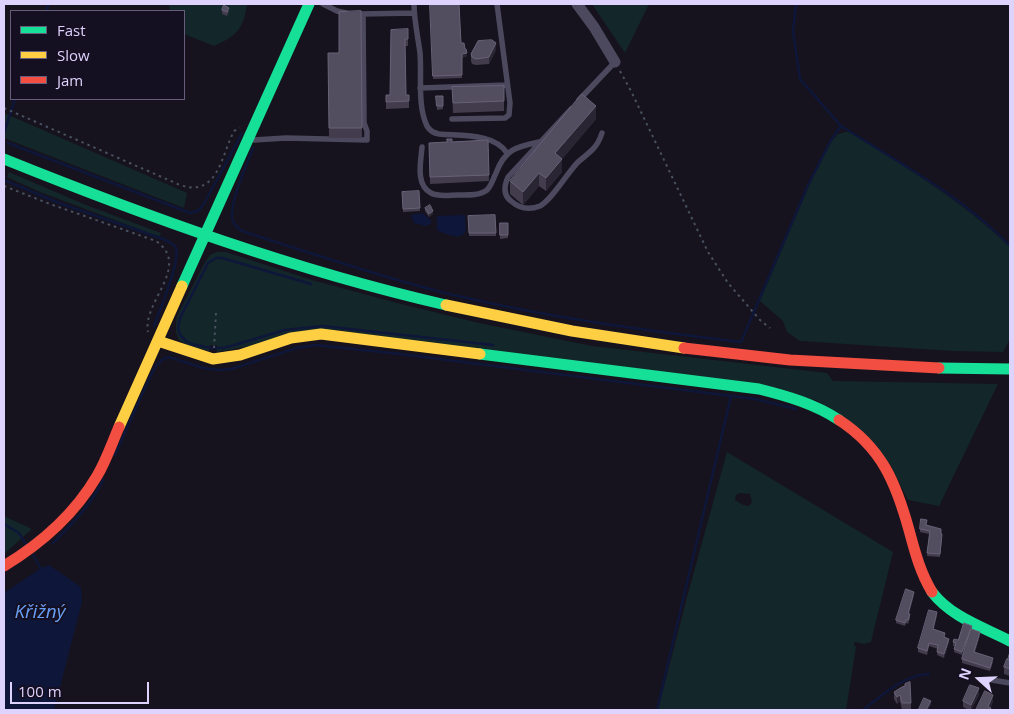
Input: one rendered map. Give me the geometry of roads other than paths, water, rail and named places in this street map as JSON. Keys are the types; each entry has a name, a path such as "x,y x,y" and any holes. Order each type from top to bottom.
{"street":[{"path":"4,566 25,554 66,519 90,487 106,458 309,4"},
{"path":"576,4 594,27 615,62"},
{"path":"4,159 107,200 206,235 406,296 503,318 591,335 687,349 804,361 908,367 1010,369"},
{"path":"158,341 197,355 213,358 240,355 291,338 321,334 759,389 800,399 839,418 874,451 887,469 899,494 925,579 939,601 954,612 1010,641"}],"lane":[{"path":"323,4 337,11 356,14 414,13"},
{"path":"414,4 420,52 420,88 428,128 433,133 490,139 500,144 507,153"},
{"path":"452,119 508,117 510,110 496,4"},
{"path":"251,135 254,140 286,138 367,140 367,131 364,123 356,14"},
{"path":"602,133 593,149 577,163 542,205 523,208 509,199 505,189 508,177 615,62"},
{"path":"420,88 507,85"},
{"path":"422,147 421,178 427,190 432,194 438,195 468,195 479,194 491,185 507,153 515,148 539,142"},
{"path":"992,680 1010,683"}],"water":[{"path":"422,213 431,220 431,224 425,226 414,223 411,215"},
{"path":"465,215 466,228 463,235 451,236 437,230 437,216"},
{"name":"Křižný","path":"49,565 81,587 82,602 54,710 4,710 4,593 41,568"}],"waterway":[{"path":"46,10 49,4"},
{"path":"796,4 793,31 800,79 841,126"},
{"path":"4,133 15,100"},
{"path":"253,148 237,189 232,214 232,220 235,225 245,232 367,271 478,301 590,322 741,342 808,185 831,140 841,126 951,196 972,211 1010,246"},
{"path":"8,143 190,213 198,211 205,202 242,133"},
{"path":"4,180 59,203 169,241 176,248 177,254 169,286 154,326"},
{"path":"311,284 222,258 216,258 208,263 180,318 178,328 180,335 192,344 210,348 224,348 285,330 323,326 493,345"},
{"path":"115,455 150,377 156,366 163,359 169,357 203,368 231,369 297,348 316,345 755,399 796,409"},
{"path":"657,710 731,396"},
{"path":"53,543 87,505 103,480"},
{"path":"4,524 19,533 27,546"},
{"path":"33,555 41,569"},
{"path":"863,710 902,682 920,675 929,674"}]}
